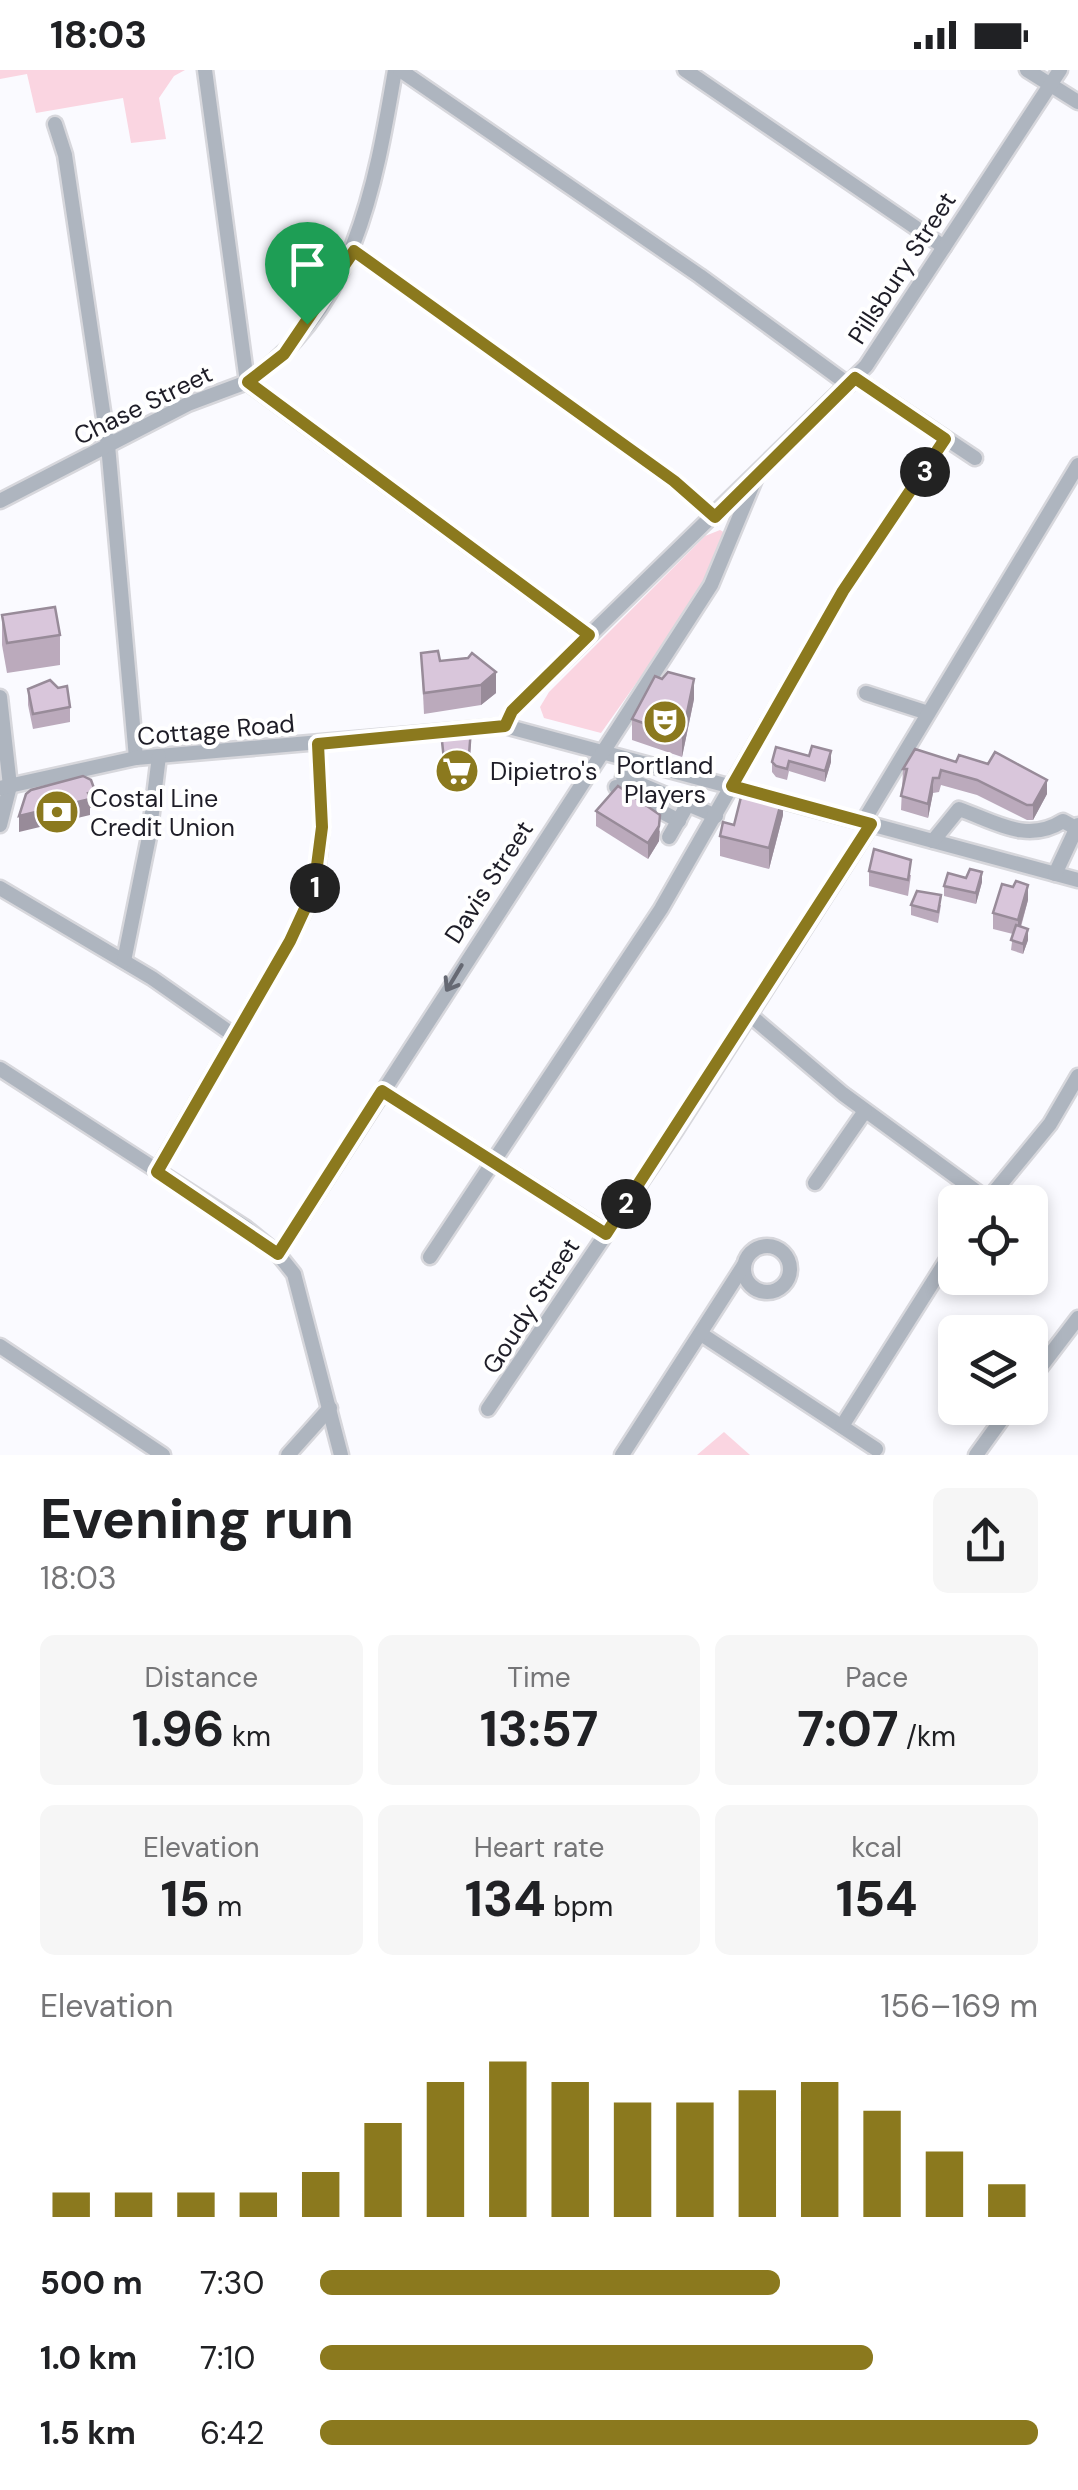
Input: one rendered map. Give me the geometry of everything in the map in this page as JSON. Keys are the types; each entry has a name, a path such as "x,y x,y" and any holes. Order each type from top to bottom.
{"street":[{"path":"205,70 248,382"},
{"path":"248,382 284,354 354,251 398,70 852,382 975,458"},
{"path":"684,70 944,248"},
{"path":"1027,70 1078,102"},
{"name":"Pillsbury Street","path":"505,726 512,711 852,382 1060,70"},
{"path":"55,124 64,155 108,445 136,758"},
{"path":"354,251 674,481 715,517"},
{"name":"Chase Street","path":"0,501 188,404 248,382 589,635"},
{"path":"430,1257 660,909 843,591 945,439"},
{"name":"Goudy Street","path":"488,1410 751,1016 1078,465"},
{"name":"Davis Street","path":"278,1254 711,585 756,477"},
{"path":"866,693 928,713"},
{"path":"0,702 5,787 0,825"},
{"name":"Cottage Road","path":"5,787 136,758 505,726 1078,880"},
{"path":"157,1172 232,1034 290,941 314,889 322,827 318,744"},
{"path":"124,961 149,837 159,756"},
{"path":"616,787 633,759"},
{"path":"669,836 704,778"},
{"path":"616,787 692,803 716,816"},
{"path":"616,787 678,821"},
{"path":"933,841 959,810 1023,834 1038,834 1063,821 1077,827 1055,874"},
{"path":"0,888 124,961 232,1034"},
{"path":"751,1016 865,1111 965,1185"},
{"path":"0,1069 278,1254 299,1289 342,1455"},
{"path":"1000,1185 1050,1124 1078,1076"},
{"path":"382,1091 491,1162 569,1206 606,1234"},
{"path":"816,1183 865,1111"},
{"path":"622,1455 751,1252 765,1246 779,1249 789,1260 790,1276 780,1289 722,1301"},
{"path":"744,1264 746,1280 757,1291"},
{"path":"842,1426 938,1275"},
{"path":"1048,1357 1078,1318"},
{"path":"701,1334 876,1449"},
{"path":"0,1346 163,1455"},
{"path":"288,1455 330,1408"},
{"path":"976,1455 998,1425"}],"shaded area":[{"path":"0,70 185,70 174,76 159,98 166,139 131,143 123,98 36,113 27,74 0,79"},
{"path":"720,530 727,534 705,586 601,733 544,718 540,707 549,692 705,536"},
{"path":"724,1432 750,1455 697,1455"}],"building":[{"path":"55,607 60,635 7,643 2,615"},
{"path":"438,651 440,661 468,658 472,653 496,672 481,685 424,693 421,653"},
{"path":"668,672 694,679 682,737 632,719 655,676 662,679"},
{"path":"50,680 58,688 67,686 70,707 33,714 28,689"},
{"path":"471,729 468,767 445,769 441,732"},
{"path":"812,746 831,751 825,771 789,761 787,769 772,762 776,747 809,756"},
{"path":"915,749 956,762 959,755 988,764 995,752 1047,780 1033,805 1027,805 977,780 941,770 939,778 933,778 928,804 901,796 907,769 903,769"},
{"path":"83,776 91,780 95,791 88,793 90,799 19,816 31,790"},
{"path":"744,785 783,795 769,848 720,836 723,822 734,825"},
{"path":"618,786 660,815 659,826 648,843 596,811"},
{"path":"874,849 911,860 908,880 869,871"},
{"path":"970,869 982,872 976,893 944,886 948,873 966,878"},
{"path":"1016,881 1028,885 1018,920 993,913 1002,884 1013,887"},
{"path":"917,891 941,895 938,912 911,905"},
{"path":"1016,925 1028,929 1023,944 1011,940"}],"place":[{"name":"Portland Players","path":"665,722"},
{"name":"Dipietro's","path":"457,771"},
{"name":"Costal Line Credit Union","path":"57,812"}],"route":[{"path":"354,251 674,481 715,517 855,378 945,439 843,591 732,786 871,824 866,837 606,1234 569,1206 491,1162 382,1091 278,1254 256,1234 157,1172 192,1104 290,941 314,889 322,827 318,744 505,726 512,711 589,635 444,525 267,401 248,382 284,354 307,324 354,251"}]}
